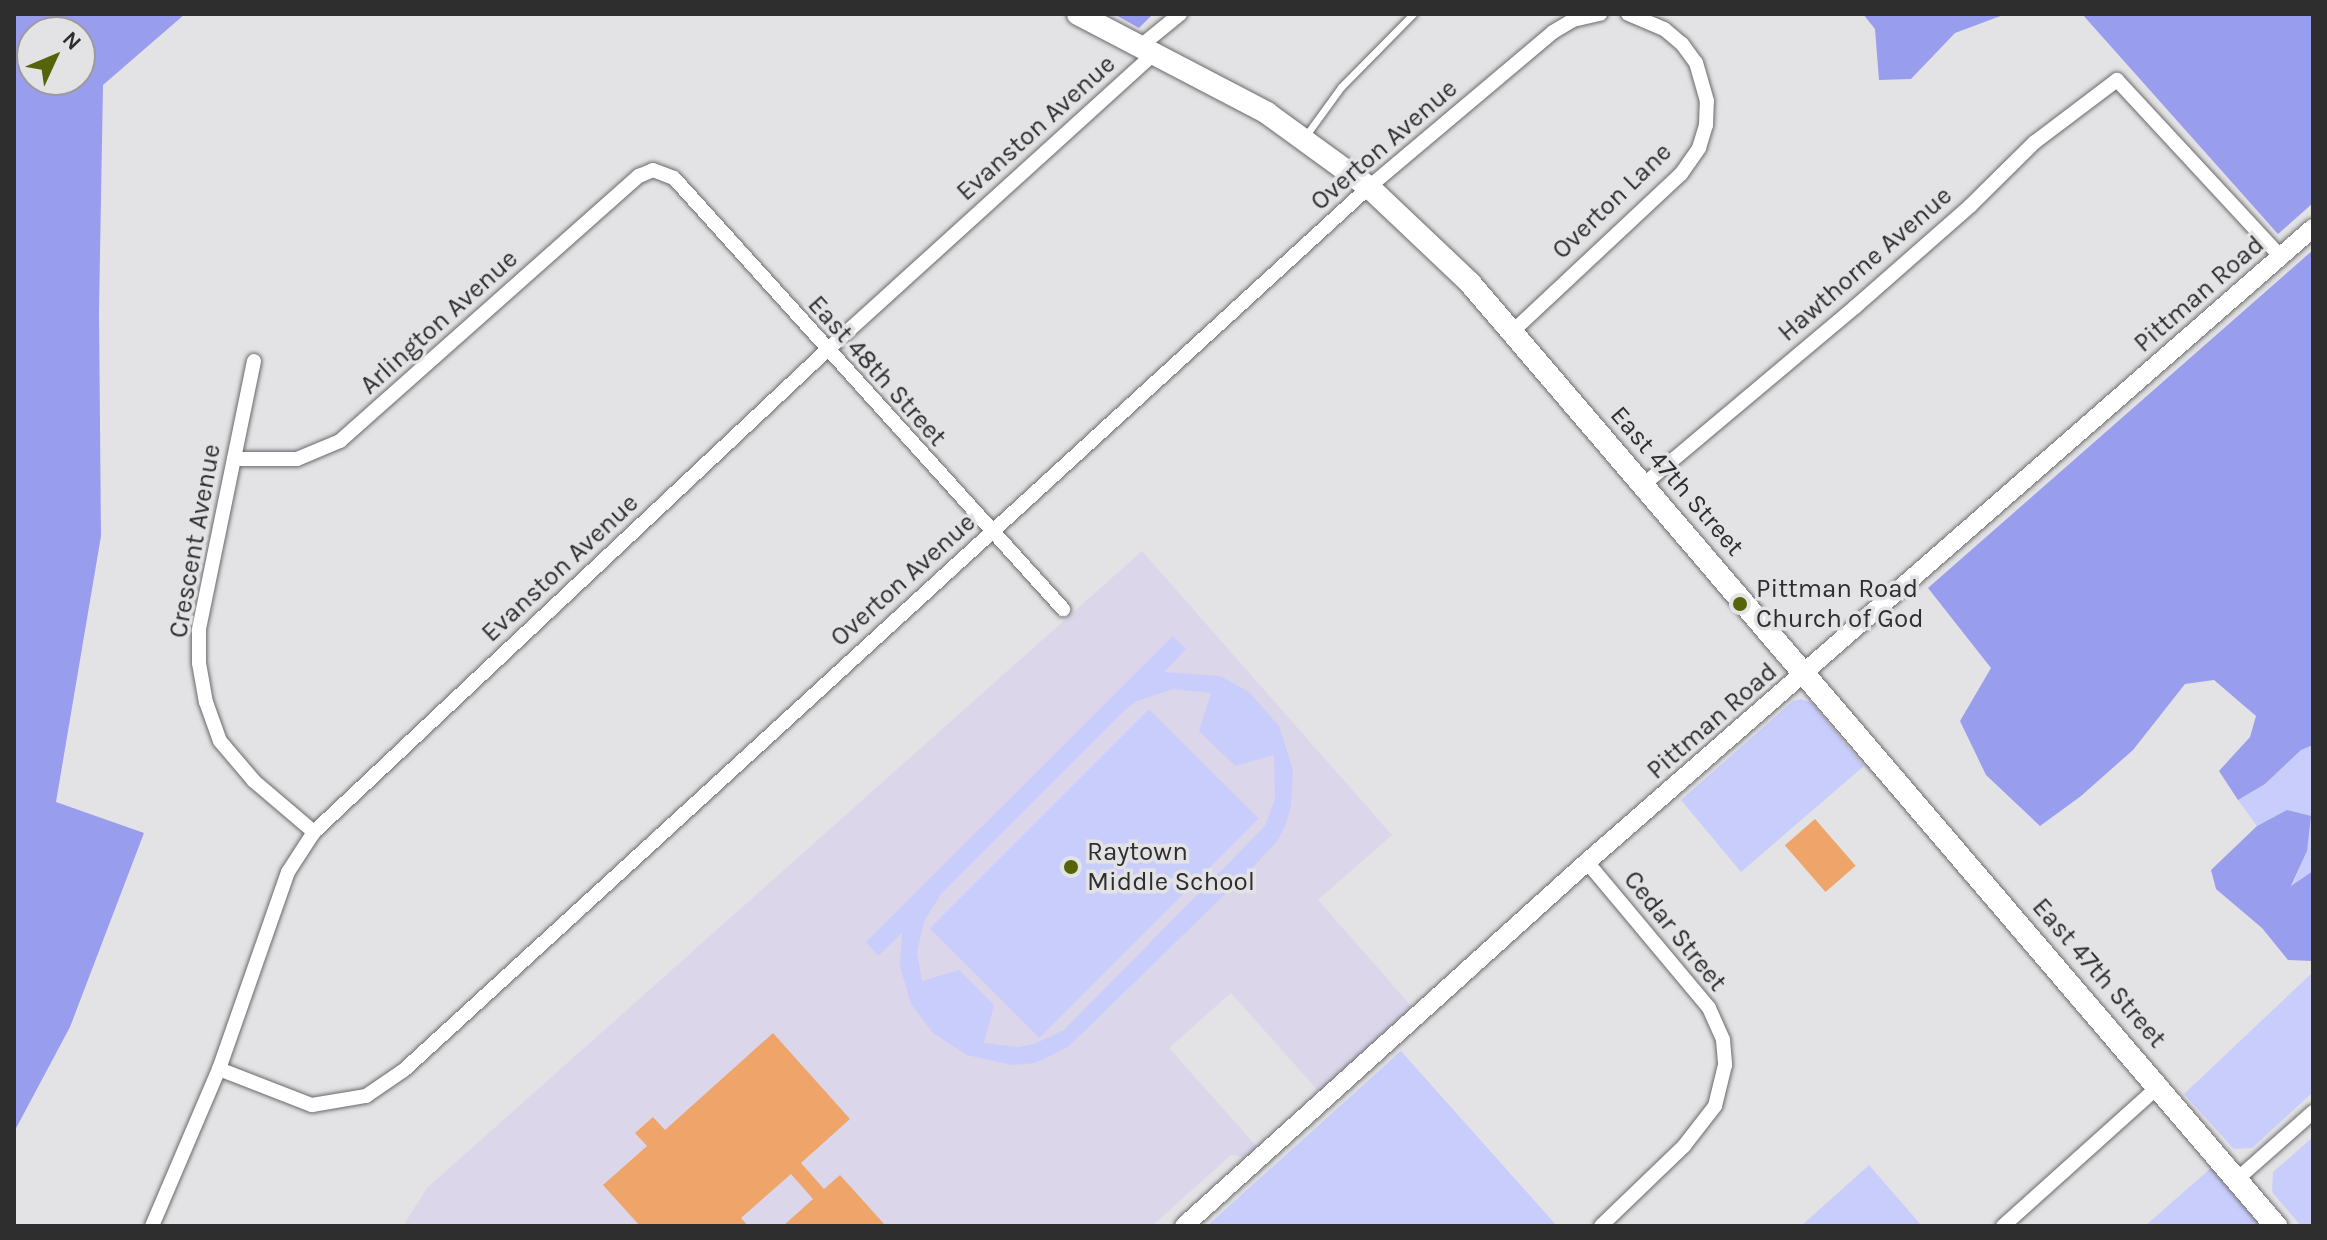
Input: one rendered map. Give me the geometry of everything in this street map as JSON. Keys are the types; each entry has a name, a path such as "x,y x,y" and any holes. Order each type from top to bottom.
{"main road":[{"name":"East 47th Street","path":"1078,14 1267,113 1369,187 1470,283 2276,1226"}],"street":[{"name":"Evanston Avenue","path":"152,1226 219,1069 288,872 314,832 1149,49 1180,14"},
{"name":"Overton Avenue","path":"219,1069 312,1105 366,1096 404,1070 1369,187 1553,32 1573,20 1600,14"},
{"name":"Overton Lane","path":"1512,332 1681,174 1699,148 1706,125 1705,86 1696,63 1682,44 1664,29 1628,14"},
{"name":"Hawthorne Avenue","path":"1643,485 1855,307 1970,206 2035,142 2117,80 2281,257"},
{"name":"East 48th Street","path":"653,170 674,178 826,351 1063,609"},
{"name":"Arlington Avenue","path":"234,459 297,459 340,441 639,176 653,170"},
{"name":"Pittman Road","path":"1184,1226 1587,862 1806,675 2313,228"},
{"name":"Crescent Avenue","path":"254,361 199,630 206,702 220,741 254,781 314,832"},
{"name":"Cedar Street","path":"1587,862 1709,1008 1723,1040 1725,1065 1715,1106 1684,1146 1601,1226"},
{"path":"2003,1226 2159,1086"},
{"path":"2236,1180 2313,1112"}],"lane":[{"path":"1303,139 1341,87 1413,14"}],"shaded area":[{"path":"14,14 185,14 103,85 99,312 101,536 56,802 144,833 70,1027 14,1132"},
{"path":"1114,14 1153,14 1139,28"},
{"path":"1863,14 2006,14 1955,33 1911,79 1879,80 1875,29"},
{"path":"2082,14 2313,14 2313,203 2278,234"},
{"path":"2313,250 2313,745 2301,750 2265,784 2238,800 2219,771 2250,737 2256,716 2214,680 2185,684 2133,750 2081,796 2040,826 1986,775 1960,721 1991,668 1928,588"},
{"name":"Raytown Middle School","path":"1142,551 1392,835 1318,900 1414,1009 1320,1093 1231,993 1169,1048 1258,1148 1242,1157 1231,1155 1152,1226 403,1226 427,1188"},
{"path":"1173,636 1186,649 1164,672 1220,676 1249,692 1279,726 1293,770 1291,806 1278,840 1068,1047 1035,1063 1012,1065 967,1055 933,1033 911,1004 900,966 902,933 878,956 866,942","holes":["1173,689 1211,693 1199,731 1235,766 1274,755 1275,799 1265,826 1064,1030 1034,1044 1018,1047 984,1043 994,1005 959,970 922,981 917,952 924,921 941,894 1137,701"]},
{"path":"1801,699 1812,703 1864,766 1741,872 1681,800 1793,701"},
{"path":"1149,709 1259,819 1039,1038 930,928"},
{"path":"2313,745 2313,871 2291,888 2307,851 2287,810 2257,826 2238,800 2265,784 2301,750"},
{"path":"2287,810 2311,816 2307,851 2291,886 2313,871 2313,961 2288,960 2262,928 2216,889 2211,870 2257,826"},
{"path":"2313,972 2313,1092 2252,1148 2234,1149 2184,1094"},
{"path":"1401,1051 1557,1226 1207,1226"},
{"path":"2313,1137 2313,1226 2301,1226 2272,1192 2273,1172"},
{"path":"1869,1165 1922,1226 1801,1226"},
{"path":"2211,1168 2261,1226 2145,1226"}],"building":[{"path":"1815,819 1856,866 1825,892 1785,845"},
{"path":"773,1033 850,1119 801,1163 824,1189 840,1175 886,1226 783,1226 813,1199 791,1174 741,1218 748,1226 640,1226 603,1185 647,1146 635,1133 653,1117 665,1130"}],"place":[{"name":"Pittman Road Church of God","path":"1740,604"},
{"name":"Raytown Middle School","path":"1071,867"}]}
